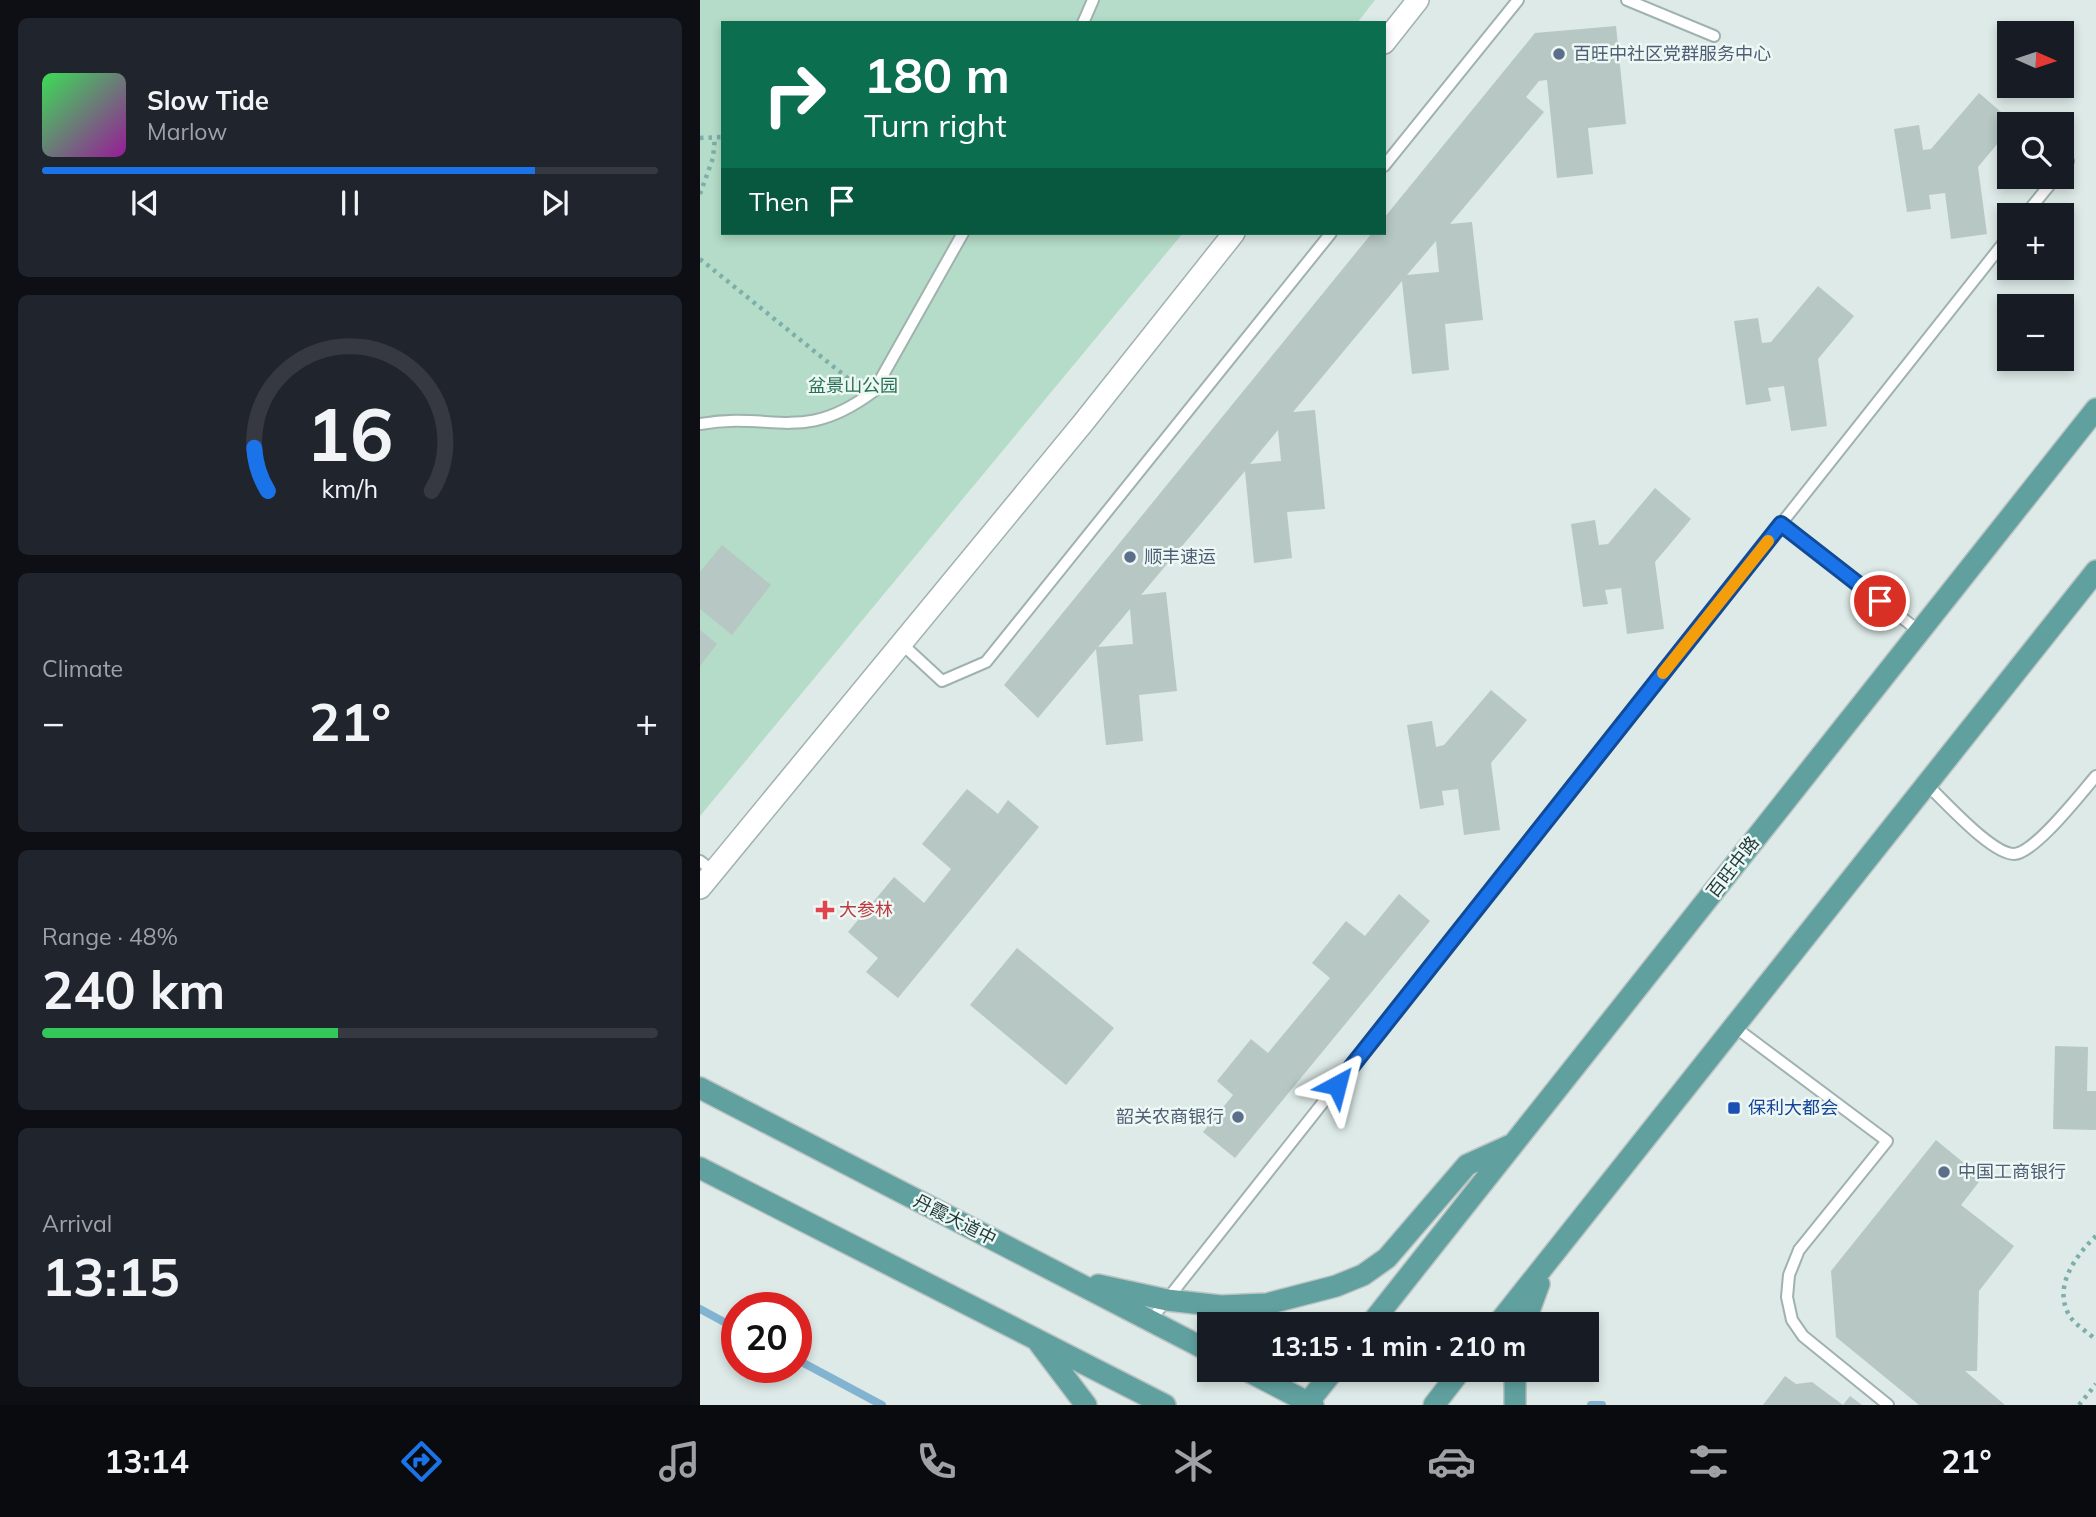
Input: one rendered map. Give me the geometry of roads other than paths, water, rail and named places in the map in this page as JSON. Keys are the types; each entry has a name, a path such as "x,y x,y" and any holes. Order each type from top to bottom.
{"main road":[{"name":"百旺中路","path":"1380,1312 2096,409"},
{"path":"1507,1312 1732,1025 2096,571"},
{"name":"丹霞大道中","path":"700,1088 1197,1345"},
{"path":"1066,1278 1167,1300 1221,1306 1267,1304 1301,1297 1363,1275 1387,1258 1467,1165 1513,1144"},
{"path":"700,1168 1165,1405"},
{"path":"1529,1312 1553,1253"},
{"path":"1035,1339 1086,1405"},
{"path":"1268,1382 1309,1404 1325,1382"},
{"path":"1434,1405 1452,1382"},
{"path":"1515,1382 1515,1405"}],"street":[{"path":"1386,40 1418,0"},
{"path":"700,888 707,866 901,644 1232,235"}],"lane":[{"path":"1084,21 1093,0"},
{"path":"1386,164 1518,0"},
{"path":"1627,0 1714,36"},
{"path":"2035,203 2046,189"},
{"path":"700,424 811,423 846,411 869,395 884,374 962,235"},
{"path":"901,644 942,681 986,662 1329,235"},
{"path":"1150,1321 1997,251"},
{"path":"1781,524 1919,631"},
{"path":"1926,784 2000,851 2014,854 2033,845 2096,776"},
{"path":"1732,1025 1887,1141 1799,1250 1789,1275 1787,1297 1792,1320 1803,1336 1888,1405"}],"waterway":[{"path":"700,1309 721,1320"},
{"path":"812,1368 882,1405"},
{"path":"1591,1405 1602,1405"}],"place":[{"name":"百旺中社区党群服务中心","path":"1559,54"},
{"name":"顺丰速运","path":"1130,557"},
{"name":"大参林","path":"825,910"},
{"name":"保利大都会","path":"1734,1108"},
{"name":"韶关农商银行","path":"1238,1117"},
{"name":"中国工商银行","path":"1944,1172"}],"park label":[{"name":"盆景山公园","path":"853,386"}]}
